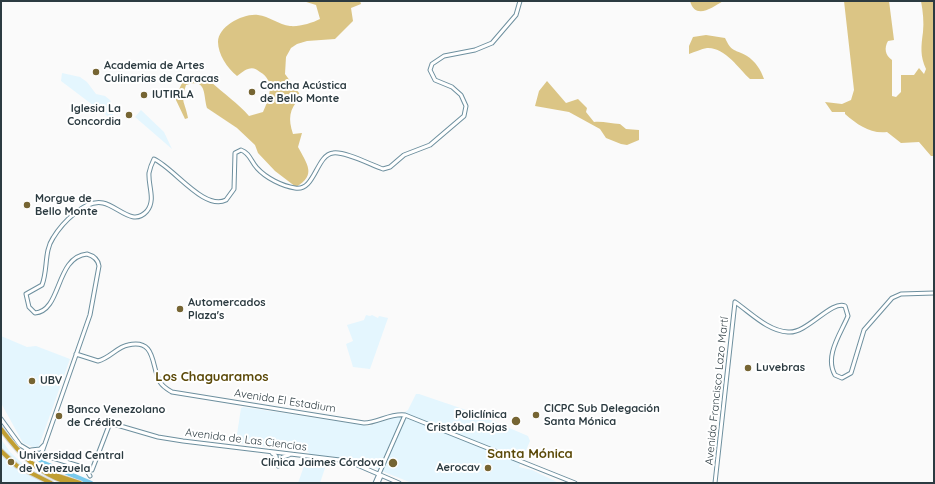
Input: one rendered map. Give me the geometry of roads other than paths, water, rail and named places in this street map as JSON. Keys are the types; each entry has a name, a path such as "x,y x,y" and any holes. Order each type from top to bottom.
{"highway":[{"path":"1,429 35,467 69,483"},
{"path":"1,451 17,466 51,483"},
{"path":"20,452 55,475 80,483"},
{"path":"1,455 16,468 44,483"}],"street":[{"path":"41,455 90,315 100,266 95,257 91,255 84,254 73,261 60,277 53,300 40,312 35,314 31,310 26,294 42,285 49,246 53,237 84,206 90,203 102,203 131,217 139,217 145,213 150,207 152,200 149,171 154,159 168,167 193,190 216,202 226,200 233,191 235,153 241,150 247,153 256,168 267,176 279,183 295,189 308,183 325,158 332,153 341,153 386,169 404,155 430,145 459,121 465,114 466,106 463,98 455,89 435,80 430,70 432,64 444,56 476,50 492,44 516,15 520,1"},
{"name":"Avenida Francisco Lazo Martí","path":"715,483 735,302 770,327 788,332 804,328 834,308 841,305 845,306 848,316 836,341 831,364 835,374 842,378 851,373 864,330 892,298 901,294 934,293"},
{"name":"Avenida El Estadium","path":"76,354 98,361 109,356 122,347 133,344 141,345 152,355 159,381 172,392 364,423 375,422 394,415 404,416"},
{"path":"377,483 404,416 575,483"},
{"path":"1,419 13,436 25,448 41,455 92,470 95,464"},
{"name":"Avenida de Las Ciencias","path":"95,464 110,423 177,440 347,462 399,483"},
{"path":"25,448 40,449 45,444"},
{"path":"270,452 276,456 278,466 283,457 289,454"},
{"path":"84,467 95,464"},
{"path":"84,467 90,476"}],"waterway":[{"path":"34,455 44,463 91,483"}],"place":[{"name":"Academia de Artes Culinarias de Caracas","path":"96,72"},
{"name":"Concha Acústica de Bello Monte","path":"252,92"},
{"name":"IUTIRLA","path":"144,95"},
{"name":"Iglesia La Concordia","path":"129,115"},
{"name":"Morgue de Bello Monte","path":"27,205"},
{"name":"Automercados Plaza's","path":"180,309"},
{"name":"Luvebras","path":"748,368"},
{"name":"UBV","path":"32,381"},
{"name":"CICPC Sub Delegación Santa Mónica","path":"536,415"},
{"name":"Banco Venezolano de Crédito","path":"59,416"},
{"name":"Policlínica Cristóbal Rojas","path":"516,421"},
{"name":"Universidad Central de Venezuela","path":"11,462"},
{"name":"Clínica Jaimes Córdova","path":"393,463"},
{"name":"Aerocav","path":"488,468"}],"district":[{"name":"Los Chaguaramos","path":"212,377"},
{"name":"Santa Mónica","path":"530,454"}]}
